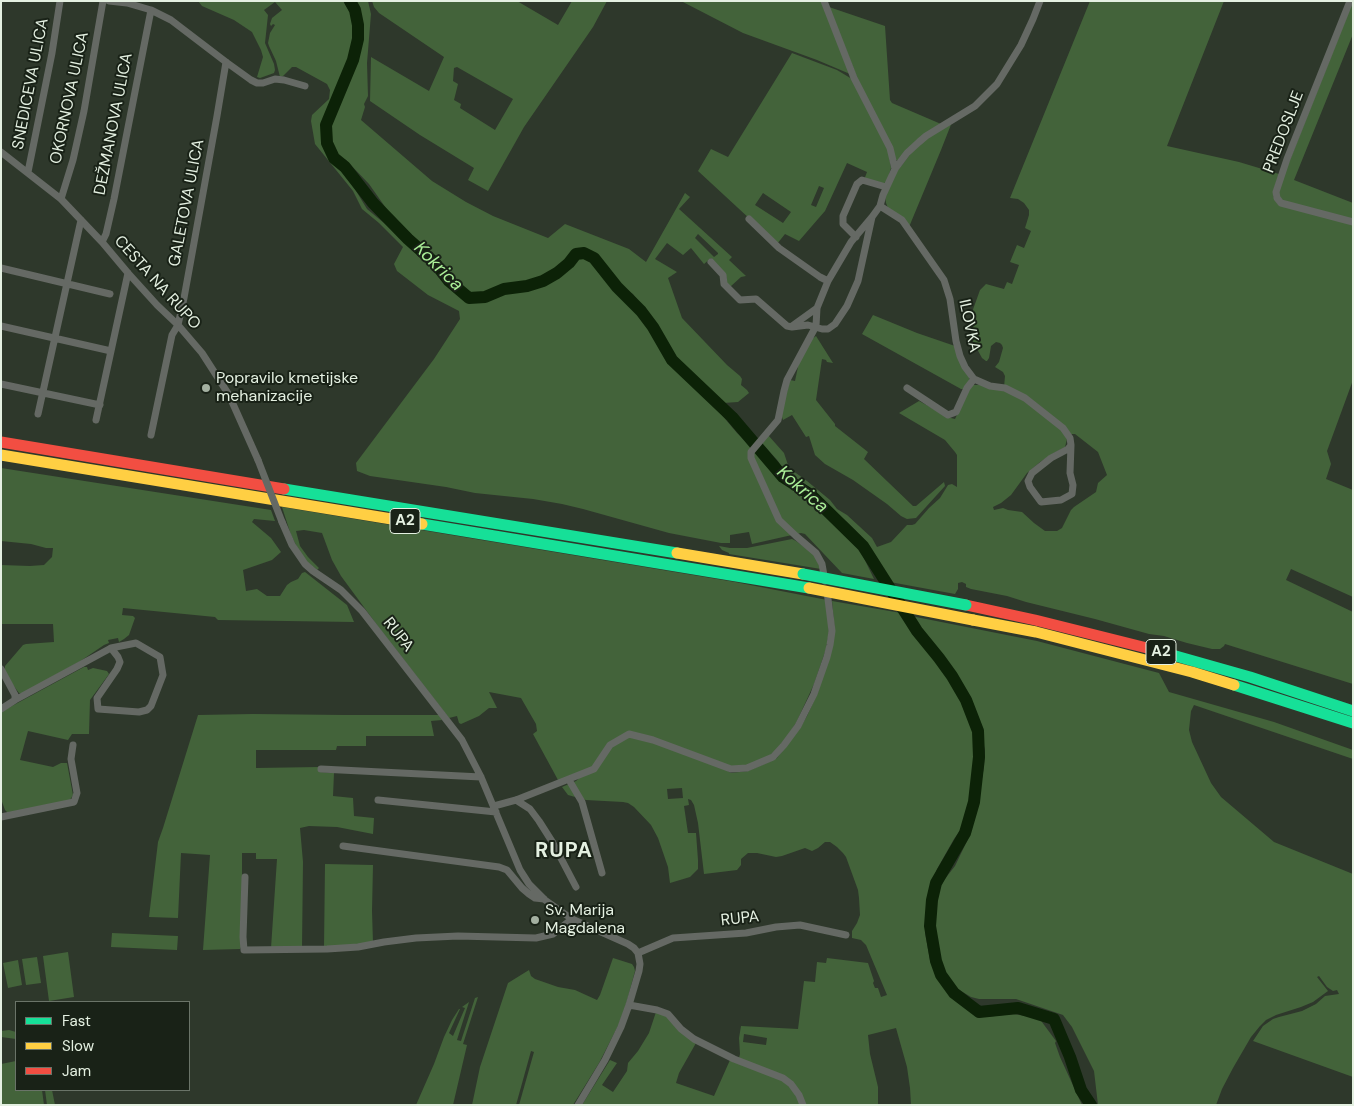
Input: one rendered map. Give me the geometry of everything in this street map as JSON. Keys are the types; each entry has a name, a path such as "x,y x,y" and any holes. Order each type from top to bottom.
{"highway":[{"name":"A2","path":"1,442 803,574 966,605 1138,646 1250,677 1353,711"},
{"name":"A2","path":"1,455 809,588 1036,632 1192,672 1353,723"}],"street":[{"name":"SNEDICEVA ULICA","path":"28,172 52,52 60,1"},
{"name":"OKORNOVA ULICA","path":"61,199 73,160 84,111 103,1"},
{"path":"109,1 127,3 152,10 171,20 257,83 264,83 275,79 305,86"},
{"path":"824,1 854,78 890,148 895,169"},
{"path":"378,800 495,809 594,770 610,745 629,734 653,740 731,770 746,768 774,757 784,745 798,726 814,694 830,645 832,631 830,601 819,558 816,553 779,520 751,458 751,452 778,420 784,391 816,326 817,308 828,281 843,255 880,206 886,187 895,169 907,153 926,136 975,106 997,84 1021,45 1040,1"},
{"name":"PREDOSLJE","path":"1350,1 1287,159 1276,192 1276,198 1281,204 1353,222"},
{"name":"DEŽMANOVA ULICA","path":"102,242 106,234 114,199 152,10"},
{"name":"GALETOVA ULICA","path":"151,435 172,335 178,325 218,116 226,62"},
{"name":"CESTA NA RUPO","path":"1,152 61,199 178,325 207,360 229,395 258,460 282,522"},
{"path":"856,237 843,224 843,216 857,184 862,180 886,187"},
{"name":"ILOVKA","path":"880,206 902,220 944,280 950,299 960,356 974,379"},
{"path":"711,262 723,275 724,284 740,300 756,298 787,326 808,325 828,328 835,324 847,306 858,281 872,217"},
{"path":"748,219 779,248 828,281"},
{"path":"38,414 81,220"},
{"path":"1,268 110,294"},
{"path":"96,420 128,273"},
{"path":"792,327 817,308"},
{"path":"1,326 111,351"},
{"path":"907,388 948,415 956,412 967,388 974,379 990,386 1005,388 1025,398 1063,428 1070,438 1071,445 1070,473 1073,486 1072,494 1061,500 1041,502 1028,481 1032,473 1071,445"},
{"path":"1,384 100,405"},
{"name":"RUPA","path":"282,522 292,545 305,564 349,597 362,611 451,724 470,754 481,777 520,870 529,884 545,900 572,919 628,944 638,953 673,938 746,933 776,927 800,925 846,935"},
{"path":"1,709 111,648 136,643 160,657 163,675 151,706 147,710 138,712 98,709 98,698 118,669 120,662 111,648"},
{"path":"1,669 15,695 15,700"},
{"path":"1,817 74,802 77,793 71,759 73,745"},
{"path":"322,769 481,777"},
{"path":"568,780 582,802 602,873"},
{"path":"516,800 530,809 539,821 553,842 576,887"},
{"name":"RUPA","path":"344,846 499,867 507,870 529,894 535,898 545,900"},
{"path":"244,877 242,937 244,950 358,947 416,938 458,936 536,938 553,934 572,919"},
{"path":"578,1105 622,1027 639,971 638,953"},
{"path":"629,1005 668,1014 681,1029 694,1039 734,1059 783,1078 791,1084 803,1105"}],"green space":[{"path":"198,1 343,1 353,17 353,52 322,127 322,143 334,163 347,176 367,209 417,248 434,264 447,283 474,302 487,300 509,292 526,290 543,284 559,275 577,257 581,256 591,260 628,305 646,323 671,365 716,408 784,483 805,497 860,550 874,579 842,573 805,534 801,533 752,544 749,532 730,535 730,543 721,543 669,533 562,504 475,493 370,476 357,471 356,463 434,359 460,319 459,311 428,295 397,271 394,264 403,247 362,209 353,191 315,144 311,121 312,115 329,99 330,90 327,84 296,67 292,67 280,77 276,61 268,43 270,33 275,25 271,26 270,24 272,18 282,10 275,2 264,10 268,15 265,43 275,70 274,73 260,78 257,77 263,57 252,32 234,20 202,6"},
{"path":"355,1 368,1 371,14 367,63 368,96 364,104 365,107 361,120 432,181 466,202 493,216 548,238 565,224 629,249 646,262 685,193 690,197 679,209 732,257 729,260 746,276 741,277 730,287 726,276 711,258 704,264 691,248 683,255 667,243 655,259 677,272 668,278 682,318 740,376 742,379 741,385 749,393 738,402 723,403 674,357 665,343 658,326 633,294 618,283 601,260 591,253 583,250 576,251 552,274 541,279 494,288 484,294 470,295 450,280 435,256 393,218 369,184 346,160 337,155 329,136 330,123 341,93 354,68 361,40 358,6","holes":["698,234 718,253 714,257 695,238"]},
{"path":"372,1 517,1 558,25 572,1 607,1 593,27 524,127 488,191 468,180 474,168 420,135 370,101 371,57 429,91 444,57 379,13","holes":["457,67 513,99 495,130 460,108 461,104 454,100 458,84 453,81 454,68"]},
{"path":"681,1 821,1 850,74 743,33"},
{"path":"1090,1 1224,1 1167,146 1239,162 1279,174 1273,192 1273,196 1278,204 1353,224 1353,380 1327,451 1331,464 1326,479 1353,490 1353,597 1291,569 1286,580 1353,612 1353,684 1225,644 1220,649 1212,649 1007,596 971,589 962,582 958,583 958,589 955,594 890,582 869,546 860,535 812,492 789,477 761,442 768,435 784,453 789,468 830,500 837,509 847,515 872,538 877,547 891,542 907,525 915,524 940,498 948,485 952,484 957,487 957,455 955,452 945,440 899,413 919,401 955,419 969,390 973,385 981,385 1004,390 1024,400 1064,432 1067,439 1065,447 1040,462 1027,473 1011,495 993,507 994,510 1003,508 1022,512 1045,531 1057,531 1062,528 1074,507 1096,492 1098,483 1107,475 1098,452 1075,434 1071,434 1065,427 1025,397 1008,387 1004,387 1005,376 1003,372 995,367 999,362 1003,348 1000,343 996,342 991,346 989,358 986,361 982,358 971,338 974,322 971,315 980,290 986,284 1004,289 1007,282 1012,284 1019,265 1010,262 1017,245 1024,248 1031,231 1025,228 1029,210 1018,199 1010,198"},
{"path":"1353,1 1353,34 1294,180 1353,203 1353,220 1287,203 1280,198 1278,190"},
{"path":"829,7 885,26 890,100 892,103 941,124 898,160 896,160 864,95"},
{"path":"792,53 837,70 852,79 888,149 891,168 887,182 881,184 864,180 867,172 847,163 825,211 799,241 785,234 777,244 698,171 711,149 728,157","holes":["819,186 824,188 816,207 811,205","763,193 791,212 783,223 755,205"]},
{"path":"952,122 909,227 888,208 885,196 895,174 912,152 926,139"},
{"path":"873,315 955,346 969,374 969,382 964,389 862,334"},
{"path":"816,336 833,363 822,359 816,400 835,426 868,452 864,459 913,506 916,506 944,482 945,486 916,518 907,519 901,516 853,480 825,464 815,455 809,436 806,437 792,415 783,420 781,414 790,380 795,381 799,362 812,339"},
{"path":"1,468 271,510 275,521 254,519 252,522 271,538 281,552 272,560 243,570 246,591 257,589 267,596 280,596 287,585 298,579 305,572 347,605 354,622 218,620 215,617 123,608 122,615 135,618 129,635 119,642 118,638 108,640 109,643 79,662 23,693 19,693 5,672 5,666 23,645 54,642 53,624 1,624 1,565 44,565 52,557 53,548 1,541"},
{"path":"282,507 735,582 827,600 829,632 826,649 814,684 796,723 780,747 769,756 746,766 726,770 731,773 748,771 777,758 800,728 818,692 835,632 832,601 901,613 927,649 938,658 950,677 964,701 976,731 977,740 971,801 961,829 937,869 929,890 925,933 930,960 937,976 952,996 977,1016 1013,1014 1039,1018 1056,1041 1060,1057 1082,1105 911,1105 907,1067 896,1028 868,1035 870,1054 878,1087 878,1105 806,1105 795,1085 739,1058 741,1026 798,1029 804,981 815,982 817,962 826,963 827,958 868,963 875,988 878,988 881,997 887,995 866,945 861,940 852,938 852,931 860,915 859,898 858,890 843,853 830,842 825,842 812,851 805,848 776,857 748,853 741,859 741,865 737,870 704,874 698,823 694,805 688,799 689,805 684,806 688,833 696,833 698,869 690,877 670,883 668,867 658,838 651,825 634,807 623,802 586,800 568,795 562,787 579,778 558,780 533,734 537,731 536,724 521,698 489,692 497,708 489,708 479,716 461,724 457,716 449,718 341,576 332,560 322,533 304,530 296,531 300,546 319,568 317,570 307,562 291,535","holes":["682,788 683,798 668,799 667,789","744,1034 767,1038 766,1045 743,1042"]},
{"path":"792,539 814,554 821,569 729,554 719,546 747,548"},
{"path":"911,616 1037,641 1159,673 1169,692 1274,722 1353,750 1353,759 1194,705 1191,711 1189,730 1192,742 1211,783 1221,797 1274,842 1353,874 1353,1077 1253,1041 1263,1026 1273,1019 1302,1011 1316,1004 1325,996 1339,994 1337,990 1333,991 1327,987 1319,976 1317,977 1328,991 1313,1002 1276,1015 1266,1020 1260,1026 1251,1037 1233,1068 1216,1105 1098,1105 1094,1071 1072,1027 1063,1015 1016,999 979,999 971,997 956,988 945,973 939,959 935,900 944,880 955,866 975,818 985,750 980,730 963,689"},
{"path":"87,667 88,670 93,668 107,671 109,674 90,700 89,734 72,734 68,740 28,731 20,760 53,767 61,763 67,763 73,795 70,800 8,813 1,799 1,712"},
{"path":"198,715 439,715 442,720 431,721 434,736 366,736 366,746 337,746 336,750 256,750 256,768 319,767 319,772 334,773 333,796 353,798 354,816 374,818 373,834 337,827 309,826 300,828 303,862 302,948 271,948 277,859 256,859 256,853 242,853 242,945 240,949 203,950 210,855 181,853 178,918 149,917 158,842"},
{"path":"325,864 373,865 373,943 324,948"},
{"path":"112,933 178,936 177,950 111,947"},
{"path":"68,952 74,997 49,1001 43,956"},
{"path":"37,957 41,983 26,985 22,959"},
{"path":"613,958 632,964 635,971 625,1008 599,1063 573,1105 519,1105 534,1052 531,1051 516,1105 472,1105 480,1067 508,983 529,970 531,976 535,979 558,987 575,990 597,1000"},
{"path":"18,960 22,985 8,988 3,963"},
{"path":"478,997 463,1044 467,1045 453,1105 416,1105 452,1020 460,1009 449,1033 453,1036 465,1008 462,1007 469,1002 457,1040 461,1041 475,998"},
{"path":"656,1012 666,1016 696,1043 679,1073 676,1083 714,1096 730,1060 782,1080 793,1090 801,1105 582,1105 610,1060 617,1063 602,1085 613,1092 627,1071 628,1063 649,1033"},
{"path":"1,1031 15,1032 15,1039 1,1037"},
{"path":"15,1061 15,1091 42,1091 44,1105 1,1105 1,1064"},
{"path":"45,1091 52,1091 55,1105 47,1105"}],"waterway":[{"name":"Kokrica","path":"350,1 355,10 358,39 353,60 326,125 327,143 334,158 345,167 373,203 408,239 435,263 449,281 469,298 485,297 504,289 527,286 543,281 557,273 576,254 584,253 594,258 617,287 641,311 653,327 672,360 732,417 783,477 811,495 863,546 917,631 952,676 966,700 978,731 979,757 974,802 965,833 936,883 932,900 930,926 936,961 941,975 954,993 979,1012 1018,1008 1054,1019 1081,1090 1091,1105"}],"traffic: fast":[{"path":"284,489 677,553"},
{"path":"422,524 809,588"},
{"path":"803,574 966,605"},
{"path":"1151,649 1250,677 1353,711"},
{"path":"1234,685 1353,723"}],"traffic: slow":[{"path":"1,455 422,524"},
{"path":"677,553 803,574"},
{"path":"809,588 973,620"},
{"path":"973,620 1036,632 1192,672 1234,685"}],"traffic: jam":[{"path":"1,442 284,489"},
{"path":"966,605 1151,649"}],"place":[{"name":"Popravilo kmetijske mehanizacije","path":"206,388"},
{"name":"Sv. Marija Magdalena","path":"535,920"}],"district":[{"name":"RUPA","path":"564,851"}]}
